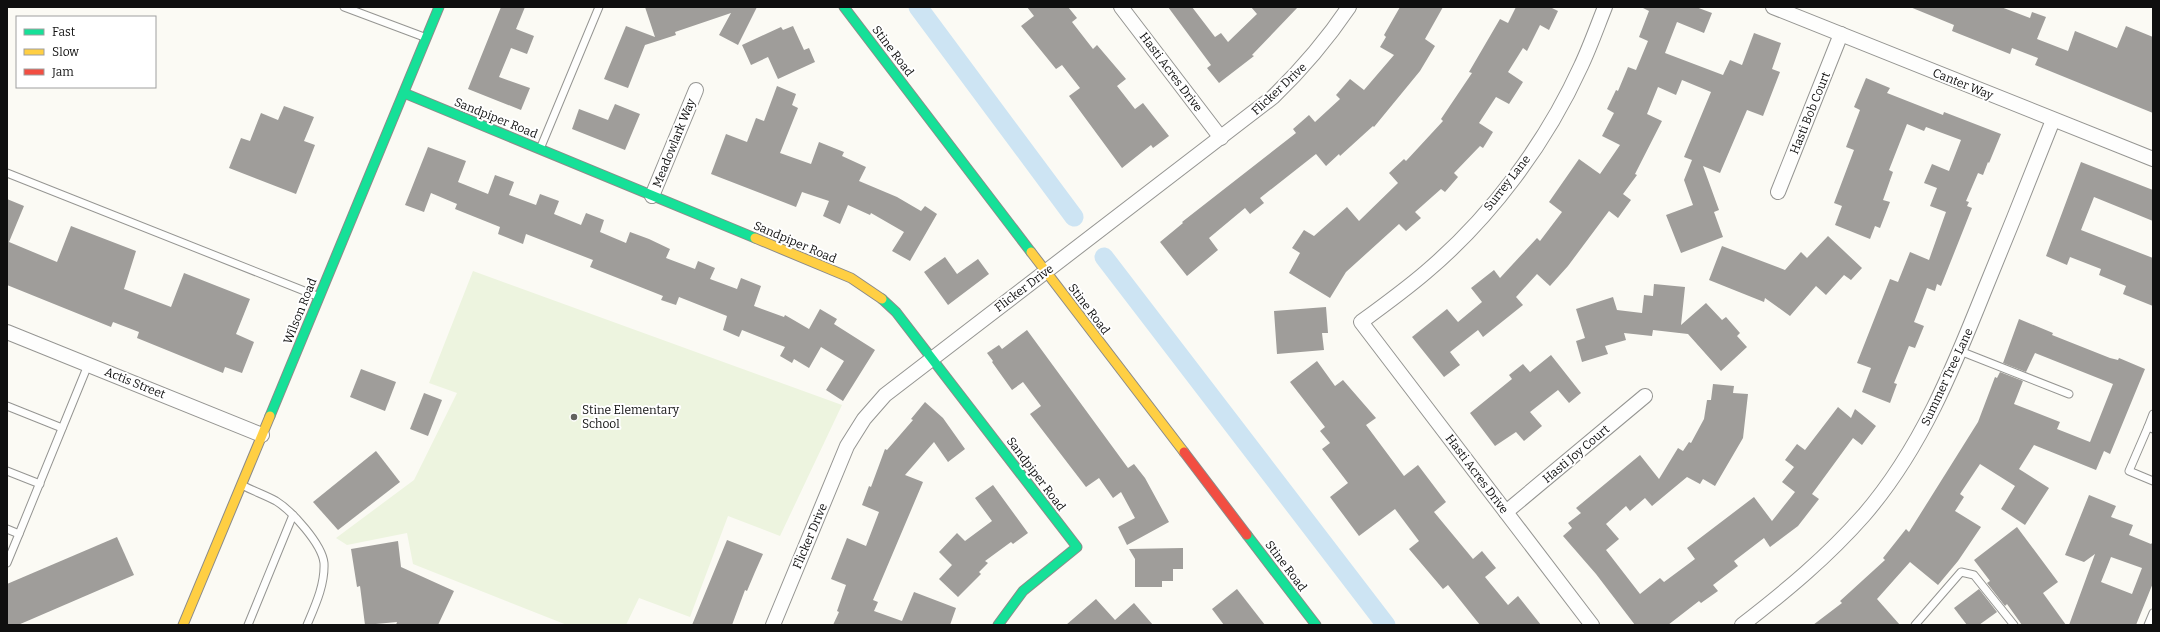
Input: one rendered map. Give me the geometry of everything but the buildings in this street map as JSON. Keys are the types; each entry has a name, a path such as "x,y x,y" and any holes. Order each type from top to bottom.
{"street":[{"name":"Wilson Road","path":"183,625 439,7"},
{"name":"Stine Road","path":"844,7 1316,625"},
{"name":"Hasti Acres Drive","path":"1121,7 1221,138"},
{"name":"Flicker Drive","path":"773,625 847,446 864,419 885,395 1273,97 1302,69 1328,37 1349,7"},
{"name":"Surrey Lane","path":"1361,322 1426,272 1465,235 1501,194 1533,151 1561,105 1581,66 1605,7"},
{"name":"Canter Way","path":"1773,7 2153,159"},
{"name":"Hasti Bob Court","path":"1778,192 1841,34"},
{"name":"Meadowlark Way","path":"652,196 696,90"},
{"name":"Sandpiper Road","path":"404,93 851,278 875,293 896,312 933,358 1077,547 1023,591 998,625"},
{"name":"Summer Tree Lane","path":"1742,625 1793,586 1830,552 1864,515 1895,475 1921,433 1940,397 1960,351 2053,120"},
{"name":"Hasti Acres Drive","path":"1361,322 1592,625"},
{"name":"Actis Street","path":"7,332 262,435"},
{"name":"Hasti Joy Court","path":"1506,512 1645,396"}],"lane":[{"path":"344,7 426,38"},
{"path":"540,149 600,7"},
{"path":"7,173 319,297"},
{"path":"1960,351 2069,394"},
{"path":"7,563 88,365"},
{"path":"7,406 62,428"},
{"path":"2153,414 2150,428 2129,471 2153,481"},
{"path":"7,471 40,484"},
{"path":"241,485 276,501 293,515 319,549 324,561 324,571 318,600 307,625"},
{"path":"248,625 293,515"},
{"path":"7,529 19,534"},
{"path":"1914,625 1961,572 1974,575 2014,625"},
{"path":"2148,625 2153,613"}],"green space":[{"path":"473,271 842,405 780,536 728,516 690,617 639,598 626,625 567,625 413,564 407,533 347,545 336,538 414,480 457,393 429,383"}],"waterway":[{"path":"918,7 1074,217"},
{"path":"1104,257 1386,625"}],"traffic: fast":[{"path":"270,416 439,7"},
{"path":"844,7 1031,252"},
{"path":"404,93 755,238"},
{"path":"882,299 896,312 1077,547 1023,591 998,625"},
{"path":"1247,535 1316,625"}],"traffic: slow":[{"path":"755,238 851,278 882,299"},
{"path":"1031,252 1184,452"},
{"path":"183,625 270,416"}],"traffic: jam":[{"path":"1184,452 1247,535"}],"place":[{"name":"Stine Elementary School","path":"574,417"}]}
